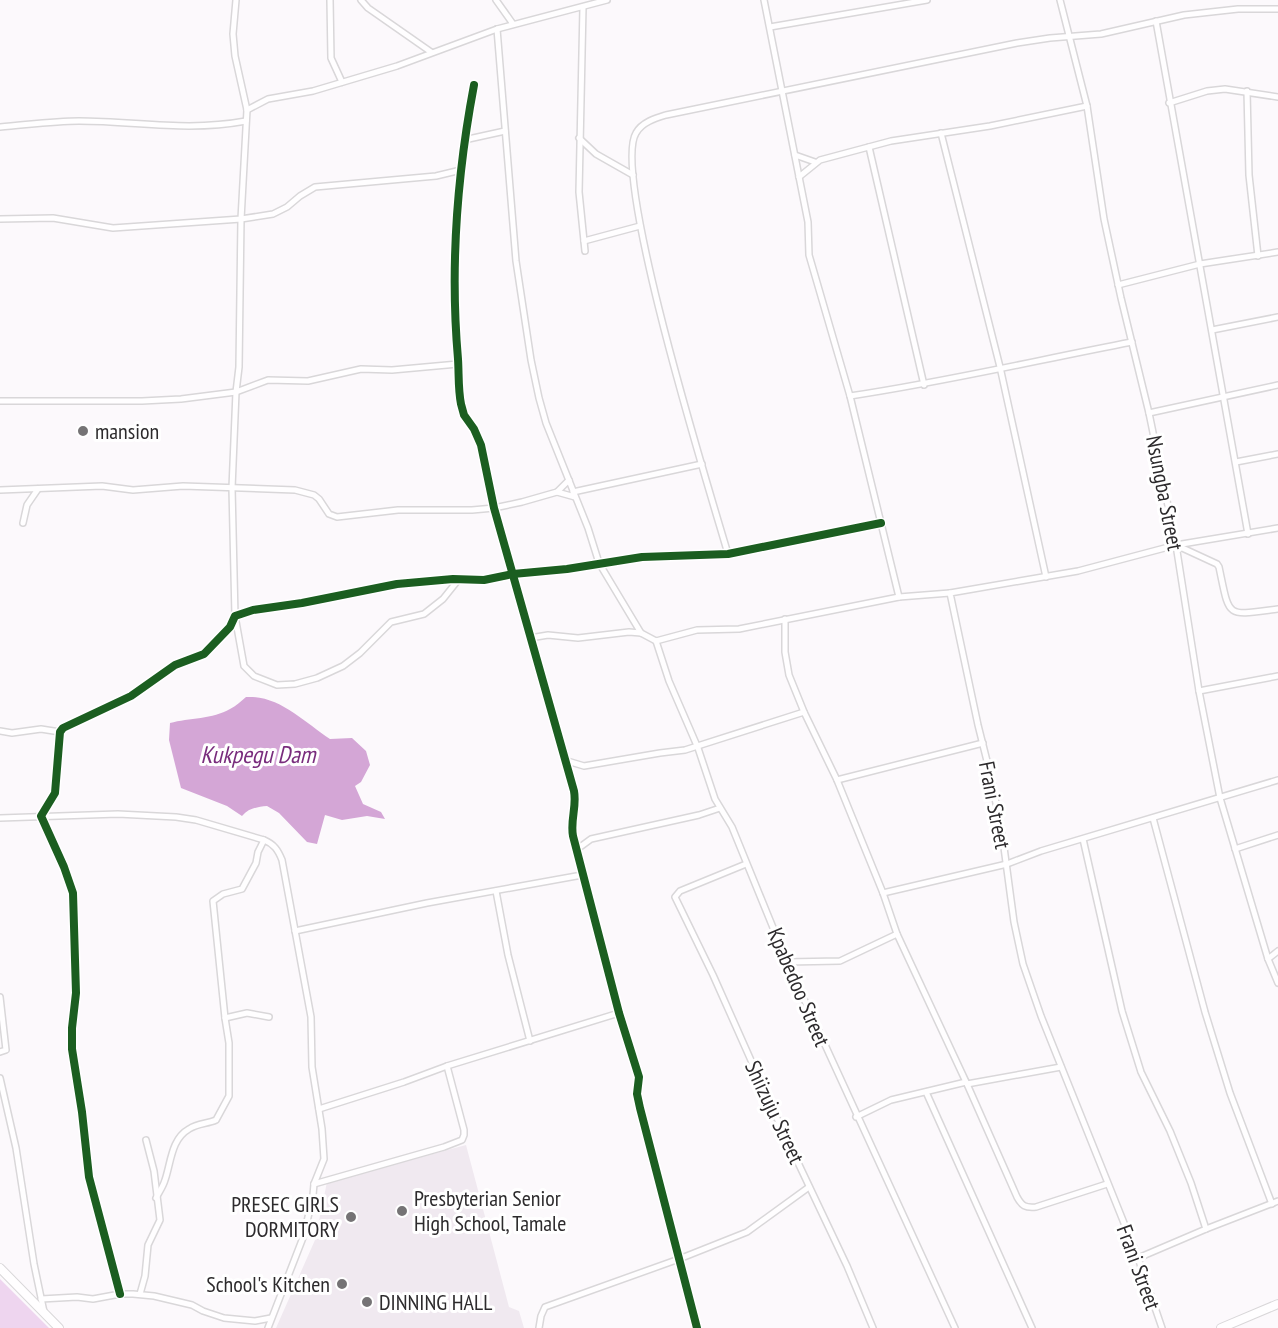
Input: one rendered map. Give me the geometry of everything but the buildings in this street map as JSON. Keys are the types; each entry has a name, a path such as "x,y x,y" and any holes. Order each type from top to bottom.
{"street":[{"path":"236,0 233,34 235,56 247,110 241,219 239,367 232,488 235,616 244,666 254,676 277,685 294,684 317,678 343,666 360,653 391,622 424,614 443,599 459,579"},
{"path":"330,0 331,58 342,82"},
{"path":"361,0 368,8 431,52"},
{"path":"496,0 513,24"},
{"path":"247,110 268,99 313,91 397,66 513,24 607,0"},
{"path":"764,0 808,222 810,255 850,396 899,597"},
{"path":"770,27 927,0"},
{"name":"Nsungba Street","path":"1060,0 1087,106 1104,219 1149,413 1176,545 1199,691 1220,798 1268,959 1278,983"},
{"path":"583,6 579,192 585,251"},
{"path":"728,554 662,319 640,226 633,175 633,141 636,133 648,122 666,115 1017,43 1101,34 1184,15 1238,9 1278,9"},
{"path":"1156,21 1248,534"},
{"path":"497,29 516,261 531,360 546,423 588,528 599,563 641,633"},
{"path":"474,85 461,170 454,290 461,404 464,415 478,436 494,508 575,798 572,830 576,850 619,1013 639,1077 637,1094 640,1108 697,1328"},
{"path":"1169,103 1207,91 1225,89 1278,97"},
{"path":"1246,91 1249,175 1258,256"},
{"path":"799,177 815,162 869,147 1087,106"},
{"path":"0,127 78,121 181,127 214,126 246,121"},
{"path":"464,140 505,131"},
{"path":"941,133 1000,367 1046,577"},
{"path":"579,138 596,154 633,175"},
{"path":"869,147 924,385"},
{"path":"795,155 815,162"},
{"path":"0,219 45,218 120,228 241,219 273,214 315,187 436,176 461,170"},
{"path":"584,241 640,226"},
{"path":"1118,285 1200,264 1278,252"},
{"path":"1212,330 1278,317"},
{"path":"850,396 924,385 1000,367 1132,342"},
{"path":"0,401 181,399 236,392 268,380 308,381 361,369 392,370 458,364"},
{"path":"1149,413 1278,385"},
{"path":"1236,462 1278,453"},
{"path":"0,490 102,486 133,490 183,486 303,491 316,497 326,512 337,518 398,510 494,508 557,492 574,494 702,464"},
{"path":"557,492 569,480"},
{"path":"23,523 27,505 38,489"},
{"path":"41,816 55,793 60,732 66,725 131,696 175,665 204,654 230,627 235,616 253,609 302,603 391,585 459,579 484,580 642,557 728,554 881,523"},
{"path":"530,638 549,635 571,638 619,632 641,633 656,641 697,630 739,629 899,597 950,593 1046,577 1078,571 1176,545 1278,528"},
{"path":"1176,545 1220,567 1225,600 1230,608 1241,614 1278,609"},
{"name":"Frani Street","path":"950,593 991,777 1023,964 1041,1016 1138,1258 1162,1328"},
{"path":"785,619 785,652 789,675 837,780 883,893 897,934 1022,1205 1027,1208 1036,1207 1107,1184"},
{"name":"Kpabedoo Street","path":"656,641 669,681 698,748 720,808 732,827 787,962 856,1117 955,1328"},
{"path":"1199,691 1278,676"},
{"path":"564,760 576,765 591,766 698,748 804,712"},
{"path":"0,731 12,733 41,729 60,732"},
{"path":"837,780 983,743"},
{"path":"883,893 1006,864 1041,851 1278,780"},
{"path":"576,850 591,839 699,815 720,808"},
{"path":"0,818 118,814 177,817 196,820 264,840 276,847 282,860 311,1017 312,1067 324,1159 314,1184 304,1235 268,1328"},
{"path":"41,816 73,893 76,993 72,1049 89,1177 120,1294"},
{"path":"1138,1258 1275,1203 1230,1093 1205,1012 1153,818"},
{"path":"1236,849 1278,835"},
{"path":"1083,839 1122,1011 1141,1072 1174,1141 1206,1229"},
{"path":"156,1198 164,1184 174,1147 186,1130 201,1123 216,1120 229,1096 229,1043 213,901 223,894 242,889 256,863 264,840"},
{"name":"Shiizuju Street","path":"746,864 680,891 675,897 847,1266 873,1328"},
{"path":"296,931 427,903 582,874"},
{"path":"496,891 511,966 531,1041"},
{"path":"787,962 840,961 897,934"},
{"path":"1268,959 1278,951"},
{"path":"0,997 6,1050 0,1052"},
{"path":"225,1018 247,1013 269,1017"},
{"path":"319,1109 447,1066 619,1013"},
{"path":"314,1184 462,1140 464,1130 447,1066"},
{"path":"856,1117 878,1105 926,1092 1061,1067"},
{"path":"0,1078 16,1148 44,1313"},
{"path":"926,1092 1032,1328"},
{"path":"140,1294 148,1245 160,1220 154,1171 146,1140"},
{"path":"539,1328 545,1306 680,1259 747,1232 809,1187"},
{"path":"1,1270 59,1328"},
{"path":"41,1299 77,1297 93,1299 120,1294 140,1294 192,1305 224,1318 255,1321 271,1318"},
{"path":"1221,1328 1278,1304"}],"shaded area":[{"name":"Presbyterian Senior High School, Tamale","path":"466,1145 509,1307 519,1311 524,1328 276,1328 315,1240 327,1182"},
{"path":"0,1279 49,1328 0,1328"}],"water":[{"name":"Kukpegu Dam","path":"246,697 269,700 280,705 330,739 352,738 366,751 370,765 361,782 355,786 363,804 381,812 385,819 367,816 342,820 325,815 317,844 307,842 279,813 267,806 257,807 242,816 227,806 181,788 169,740 170,723 209,717 223,712"}],"cycle path":[{"path":"474,85 459,187 455,256 461,404 464,415 481,445 494,508 574,791 573,836 619,1013 639,1077 637,1094 640,1108 697,1328"},
{"path":"120,1294 89,1177 72,1049 76,993 73,893 41,816 55,793 60,732 63,728 131,696 175,665 204,654 230,627 235,616 253,610 302,603 397,584 453,579 484,580 642,557 728,554 881,523"}],"place":[{"name":"mansion","path":"83,431"},
{"name":"Presbyterian Senior High School, Tamale","path":"402,1211"},
{"name":"PRESEC GIRLS DORMITORY","path":"351,1217"},
{"name":"School's Kitchen","path":"342,1284"},
{"name":"DINNING HALL","path":"367,1302"}]}
